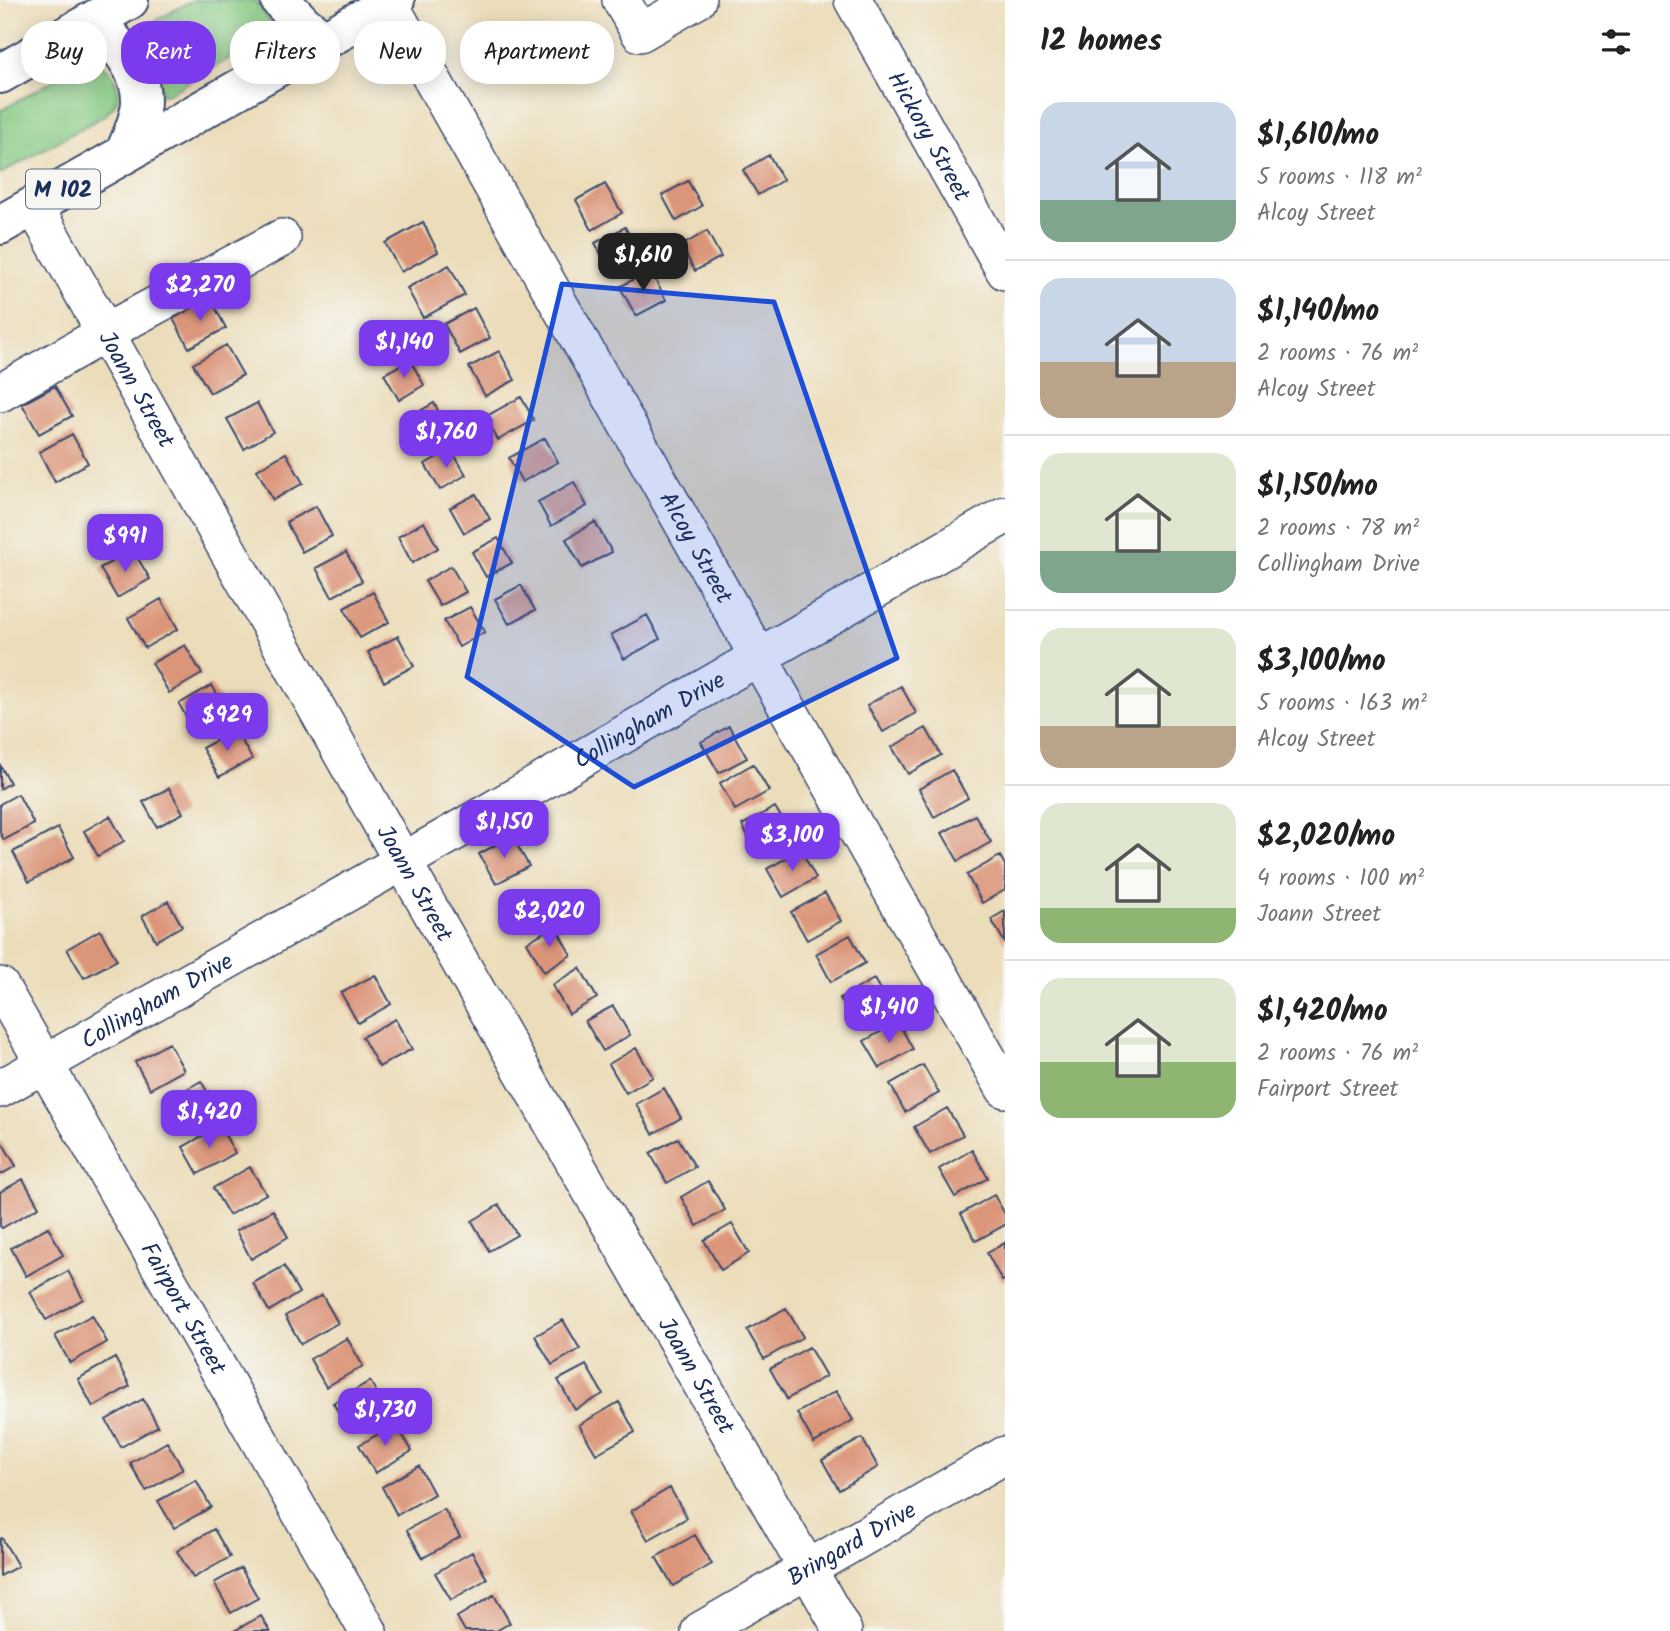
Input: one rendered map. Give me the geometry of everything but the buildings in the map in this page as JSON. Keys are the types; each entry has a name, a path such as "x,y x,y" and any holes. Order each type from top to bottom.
{"highway":[{"path":"0,74 88,10 129,0"},
{"path":"281,0 300,21"},
{"name":"M 102","path":"340,31 392,2"},
{"path":"88,10 124,53 138,83 141,101 137,123 125,153"},
{"name":"M 102","path":"0,225 247,84"}],"street":[{"path":"621,0 640,33 697,0"},
{"name":"Hickory Street","path":"853,0 1005,271"},
{"name":"Alcoy Street","path":"392,2 1005,1089"},
{"name":"Joann Street","path":"34,206 403,862 843,1631"},
{"path":"0,393 282,238"},
{"name":"Collingham Drive","path":"0,1089 403,862 1005,515"},
{"name":"Fairport Street","path":"0,986 368,1631"},
{"name":"Bringard Drive","path":"699,1631 1005,1455"}],"highlighted area":[{"path":"562,284 774,302 897,658 634,787 467,677"}],"green space":[{"path":"193,0 255,0 270,21 230,21 230,58 216,66 216,21 156,21"},
{"path":"107,69 113,75 118,91 116,102 105,115 0,174 0,111 47,84 107,84"},
{"path":"160,84 185,84 168,94 162,95"}]}
